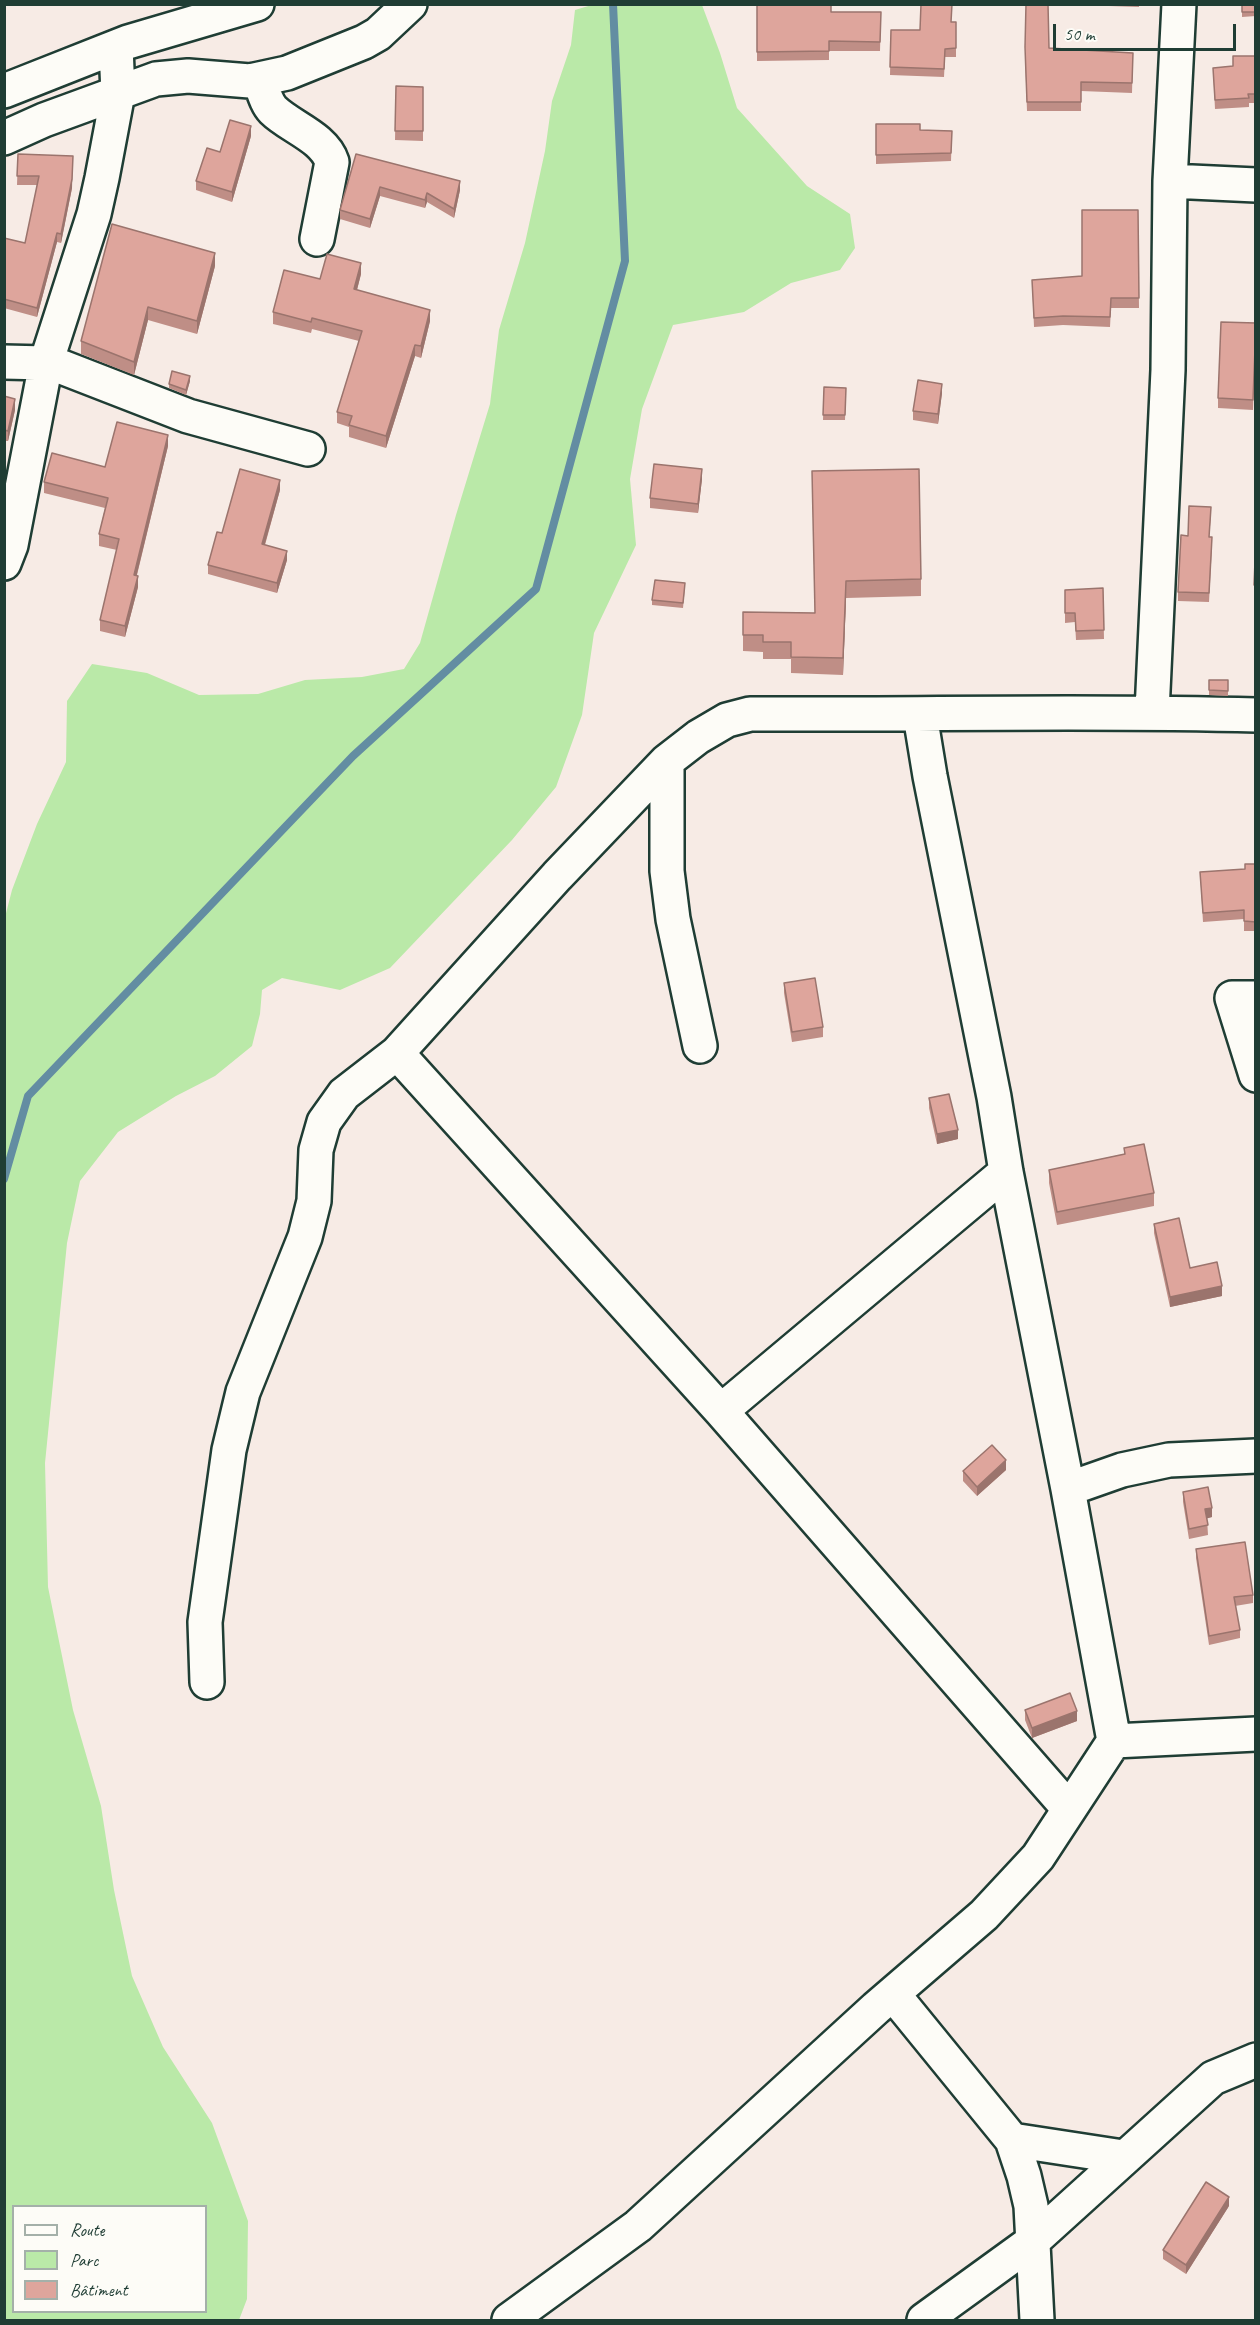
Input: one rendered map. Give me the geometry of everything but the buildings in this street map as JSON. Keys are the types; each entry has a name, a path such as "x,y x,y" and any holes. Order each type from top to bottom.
{"street":[{"path":"4,91 116,46 257,4"},
{"path":"4,138 44,120 156,79 171,77 260,80 287,73 364,42 401,15 410,4"},
{"path":"1152,712 1168,370 1170,181 1179,4"},
{"path":"4,562 10,545 46,363 94,214 118,93 116,46"},
{"path":"260,80 271,108 330,155 332,162 317,239"},
{"path":"1170,181 1256,185"},
{"path":"4,362 54,364 188,416 308,448"},
{"path":"207,1682 205,1622 229,1450 243,1392 305,1237 314,1201 316,1150 324,1122 344,1094 397,1053 557,876 667,761 698,737 727,720 750,714 920,715 1152,712 1256,715"},
{"path":"509,2320 638,2226 893,1994 984,1915 1038,1857 1114,1741 920,715"},
{"path":"667,761 667,871 673,919 700,1046"},
{"path":"1256,998 1232,998 1256,1075"},
{"path":"397,1053 721,1411 1069,1809"},
{"path":"721,1411 1006,1172"},
{"path":"1068,1489 1122,1470 1169,1460 1256,1456"},
{"path":"1114,1741 1256,1734"},
{"path":"893,1994 1012,2140 1028,2196 1037,2320"},
{"path":"924,2320 1033,2241 1212,2078 1256,2060"},
{"path":"1012,2140 1123,2157"}],"green space":[{"path":"595,4 702,5 737,108 807,186 850,214 855,248 840,270 791,283 744,312 673,325 642,409 630,479 636,545 594,633 582,715 556,787 512,840 390,968 340,990 282,978 262,990 260,1014 252,1046 215,1076 176,1096 118,1132 80,1181 67,1243 45,1463 48,1587 73,1710 101,1806 114,1890 132,1976 163,2047 212,2123 248,2221 247,2299 239,2320 5,2320 4,921 12,890 37,824 66,762 67,701 92,664 147,673 199,695 258,694 305,680 362,677 404,669 420,643 490,404 499,330 525,243 545,151 552,101 571,45 575,10"}],"waterway":[{"path":"4,1179 28,1096 353,756 536,589 625,261 613,4"}]}
